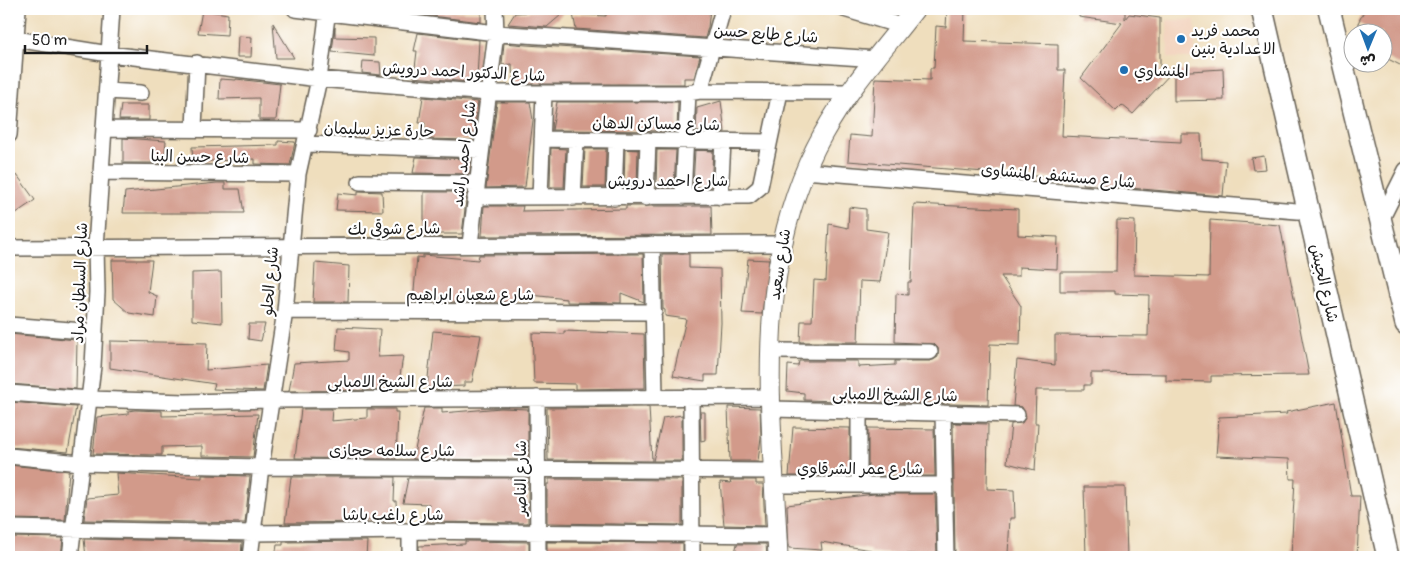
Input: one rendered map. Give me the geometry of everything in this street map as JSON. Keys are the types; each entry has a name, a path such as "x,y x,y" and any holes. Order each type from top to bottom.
{"main road":[{"name":"شارع الجيش","path":"1262,9 1388,557"},
{"path":"1329,9 1381,220 1400,271 1406,324"}],"street":[{"path":"9,135 12,39 18,9"},
{"name":"شارع السلطان مراد","path":"70,557 80,463 90,399 95,332 96,247 112,9"},
{"name":"شارع طايع حسن","path":"295,9 328,10 496,33 610,42 877,58"},
{"name":"شارع احمد راشد","path":"470,244 496,33 495,9"},
{"path":"683,198 686,141 694,92 712,47 723,9"},
{"path":"844,9 901,26"},
{"name":"شارع سعيد","path":"778,557 772,403 772,351 774,284 780,244 790,207 804,171 823,134 849,92 914,9"},
{"name":"شارع الحلو","path":"250,557 260,467 286,311 290,247 298,174 320,79 328,10"},
{"name":"شارع الدكتور احمد درويش","path":"12,39 109,54 320,79 488,93 849,92"},
{"path":"194,128 197,63"},
{"path":"107,92 141,93"},
{"name":"شارع احمد درويش","path":"360,182 476,190 540,197 683,198 749,196 755,194 760,187 780,92"},
{"path":"540,197 544,93"},
{"name":"حارة عزيز سليمان","path":"104,129 194,128 481,150"},
{"name":"شارع مساكن الدهان","path":"542,139 769,142"},
{"path":"573,198 576,140"},
{"path":"614,198 616,140"},
{"path":"646,198 648,140"},
{"path":"720,197 722,142"},
{"path":"1381,220 1406,170"},
{"name":"شارع مستشفى المنشاوى","path":"804,171 1309,212"},
{"name":"شارع حسن البنا","path":"101,172 298,174"},
{"name":"شارع شوقى بك","path":"9,248 470,244 780,244"},
{"path":"652,244 655,397"},
{"name":"شارع شعبان ابراهيم","path":"286,311 654,312"},
{"path":"9,325 95,332"},
{"path":"772,351 930,352"},
{"name":"شارع الشيخ الامبابى","path":"9,394 185,402 691,397 859,411 1017,415"},
{"path":"691,397 692,557"},
{"name":"شارع الناصر","path":"537,398 538,557"},
{"path":"859,411 859,485"},
{"path":"943,413 946,557"},
{"name":"شارع سلامه حجازى","path":"9,456 80,463 260,467 691,470 775,478"},
{"name":"شارع عمر الشرقاوي","path":"775,478 859,485 945,485"},
{"name":"شارع راغب باشا","path":"9,528 253,533 410,531 777,535"},
{"path":"410,531 410,557"}],"shaded area":[{"name":"محمد فريد الاعدادية بنين","path":"1167,20 1195,20 1195,58 1168,58"}],"building":[{"path":"568,9 547,27 508,24 515,13"},
{"path":"606,9 710,9 705,38 576,29 573,14 606,16"},
{"path":"947,9 965,9 964,41 1058,44 1058,70 1065,70 1062,136 1181,142 1181,134 1201,134 1202,159 1226,161 1223,196 1083,184 1084,180 848,161 850,135 872,137 875,78 930,80 930,68 934,68 936,26 946,27"},
{"name":"المنشاوي","path":"1079,9 1125,9 1125,19 1129,14 1160,18 1160,73 1172,72 1133,114 1122,105 1116,111 1081,78 1122,23 1079,17"},
{"path":"1365,9 1406,9 1406,68 1392,61 1392,22 1358,22"},
{"path":"202,10 228,14 227,35 198,33"},
{"path":"414,11 481,12 481,22 415,14"},
{"path":"273,23 294,58 276,58"},
{"path":"335,27 335,37 374,38 374,56 332,52"},
{"path":"418,33 479,40 477,79 480,73 479,83 414,77 417,51 414,51"},
{"path":"238,36 252,37 251,57 237,57"},
{"path":"504,43 700,56 694,78 684,78 684,84 513,84 512,64 502,65"},
{"path":"363,61 380,62 381,75 362,73"},
{"path":"1223,69 1224,100 1174,101 1174,72"},
{"path":"220,79 280,84 276,120 259,120 259,98 219,99"},
{"path":"423,97 478,102 473,140 425,139 425,123 419,123"},
{"path":"721,101 725,132 696,132 697,108"},
{"path":"497,102 530,102 533,120 525,187 486,188"},
{"path":"557,102 678,102 677,131 552,130"},
{"path":"121,105 149,105 149,120 119,120"},
{"path":"123,138 166,141 164,163 123,163"},
{"path":"278,141 295,142 290,165 255,164 255,159 193,162 192,147 278,145"},
{"path":"551,148 566,149 564,187 550,187"},
{"path":"585,149 606,149 605,187 583,187"},
{"path":"625,149 638,150 637,187 624,187"},
{"path":"657,150 676,150 674,187 656,187"},
{"path":"695,150 713,151 711,187 693,187"},
{"path":"1264,156 1266,169 1253,170 1251,158"},
{"path":"416,157 471,159 469,174 413,173"},
{"path":"17,175 35,200 9,218 9,181"},
{"path":"225,183 225,189 240,189 244,213 123,213 125,192"},
{"path":"358,191 382,192 383,211 336,210 338,193 358,195"},
{"path":"424,192 467,192 462,234 424,234"},
{"path":"914,204 1018,209 1018,235 1058,237 1057,269 1019,267 1019,276 1001,276 1021,306 1020,345 990,344 988,405 804,400 804,393 787,391 788,365 798,366 799,361 858,361 858,367 895,365 895,361 930,361 938,357 938,348 934,344 895,342 896,294 908,295 908,282 911,282"},
{"path":"484,206 523,206 522,211 626,209 626,206 711,206 712,235 482,236"},
{"path":"849,207 866,209 866,229 888,232 880,282 860,281 858,342 800,342 801,321 812,321 814,280 826,281 829,224 848,228"},
{"path":"1117,220 1135,221 1134,275 1209,277 1210,220 1280,225 1309,375 1211,376 1211,382 1166,381 1166,374 1091,373 1091,385 1084,385 1084,390 1036,390 1035,423 1038,423 1035,470 1007,463 1011,424 1022,423 1026,416 1022,407 1013,406 1017,360 1055,365 1055,335 1148,336 1149,295 1115,294 1115,291 1060,291 1060,272 1116,272"},
{"path":"643,254 644,302 621,293 621,303 567,302 567,299 513,293 514,301 413,302 417,257 423,258 423,255 478,260 479,255"},
{"path":"662,254 689,254 689,268 720,269 721,323 718,375 705,375 705,381 673,376 686,319 665,316 665,310 663,309"},
{"path":"748,259 769,260 762,314 742,313"},
{"path":"112,260 152,260 148,292 157,296 155,317 129,313 113,299"},
{"path":"315,263 349,266 348,302 313,302"},
{"path":"221,272 222,323 192,320 192,273"},
{"path":"249,324 265,324 261,341 248,339"},
{"path":"338,327 380,329 378,357 403,356 398,390 289,391 294,363 349,360 349,352 336,350"},
{"path":"433,331 481,335 472,382 464,382 464,386 439,387 440,390 428,390"},
{"path":"564,331 644,334 645,388 575,389 575,384 534,383 532,333 564,334"},
{"path":"9,334 77,340 76,389 9,384"},
{"path":"110,341 207,343 206,370 267,365 263,391 213,389 215,384 110,368"},
{"path":"9,402 76,407 68,452 9,447"},
{"path":"1336,402 1351,496 1360,496 1357,557 1291,557 1295,479 1290,479 1289,459 1216,456 1219,417 1287,414 1286,412"},
{"path":"649,407 652,461 548,460 547,408"},
{"path":"728,407 760,408 761,437 758,461 730,461"},
{"path":"424,408 442,408 442,413 501,408 528,409 528,460 413,459"},
{"path":"301,409 332,409 331,421 367,418 367,409 395,409 395,412 398,412 396,459 295,458"},
{"path":"128,411 162,411 162,416 258,414 253,457 202,456 202,446 162,447 162,455 93,454 97,417 128,414"},
{"path":"700,412 705,412 705,440 701,441"},
{"path":"682,415 682,461 653,461 663,418"},
{"path":"953,423 988,424 987,489 1014,490 1015,518 1010,518 1008,554 955,553"},
{"path":"793,427 850,428 850,476 789,476"},
{"path":"868,428 934,429 935,476 868,476"},
{"path":"9,465 69,471 65,520 9,519"},
{"path":"116,473 202,478 202,475 250,476 245,523 84,520 87,498 118,495"},
{"path":"291,477 395,477 394,501 396,501 397,522 367,520 367,522 285,523"},
{"path":"408,478 519,478 518,480 528,481 528,523 426,522 429,504 403,503"},
{"path":"549,479 682,480 682,525 547,523 547,484 549,484"},
{"path":"730,480 756,480 756,484 763,484 765,526 724,525 720,482 731,483"},
{"path":"1084,487 1125,487 1127,557 1086,556"},
{"path":"874,494 935,494 937,555 871,553 871,550 821,542 822,550 789,548 787,505"},
{"path":"9,537 63,538 61,557 9,556"},
{"path":"84,539 242,542 241,557 86,557"},
{"path":"367,541 366,557 275,557 277,545 283,545 283,542"},
{"path":"465,541 529,542 529,557 419,557 419,546 465,544"},
{"path":"547,542 683,543 683,557 547,557"},
{"path":"737,544 766,544 767,557 734,557"}],"place":[{"name":"محمد فريد الاعدادية بنين","path":"1181,39"},
{"name":"المنشاوي","path":"1124,70"}]}
